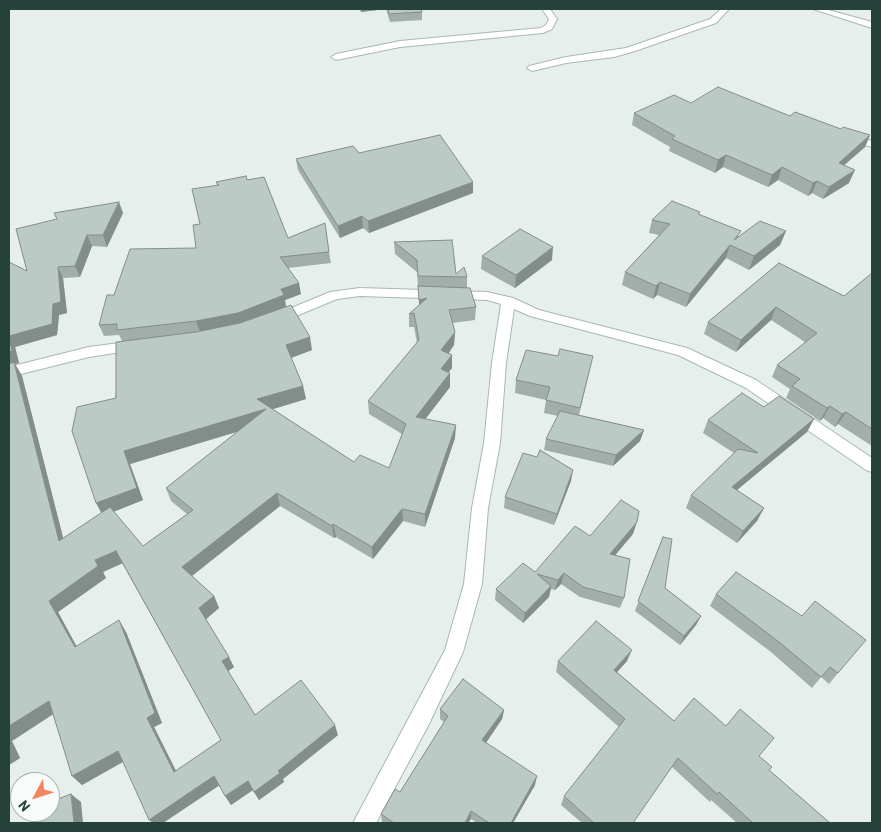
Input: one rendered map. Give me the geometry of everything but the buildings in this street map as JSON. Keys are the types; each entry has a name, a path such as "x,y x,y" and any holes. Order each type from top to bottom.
{"street":[{"path":"336,57 400,44 543,30 550,27 553,19 546,9"},
{"path":"532,68 566,60 630,50 707,23 725,9"},
{"path":"817,9 872,25"},
{"path":"841,135 872,144"},
{"path":"262,324 336,295 360,292 487,296 508,301 535,313 682,351 751,384 872,466"},
{"path":"364,823 421,720 454,652 473,584 480,508 492,443 499,362 508,301"},
{"path":"9,372 89,352 145,345"}]}
